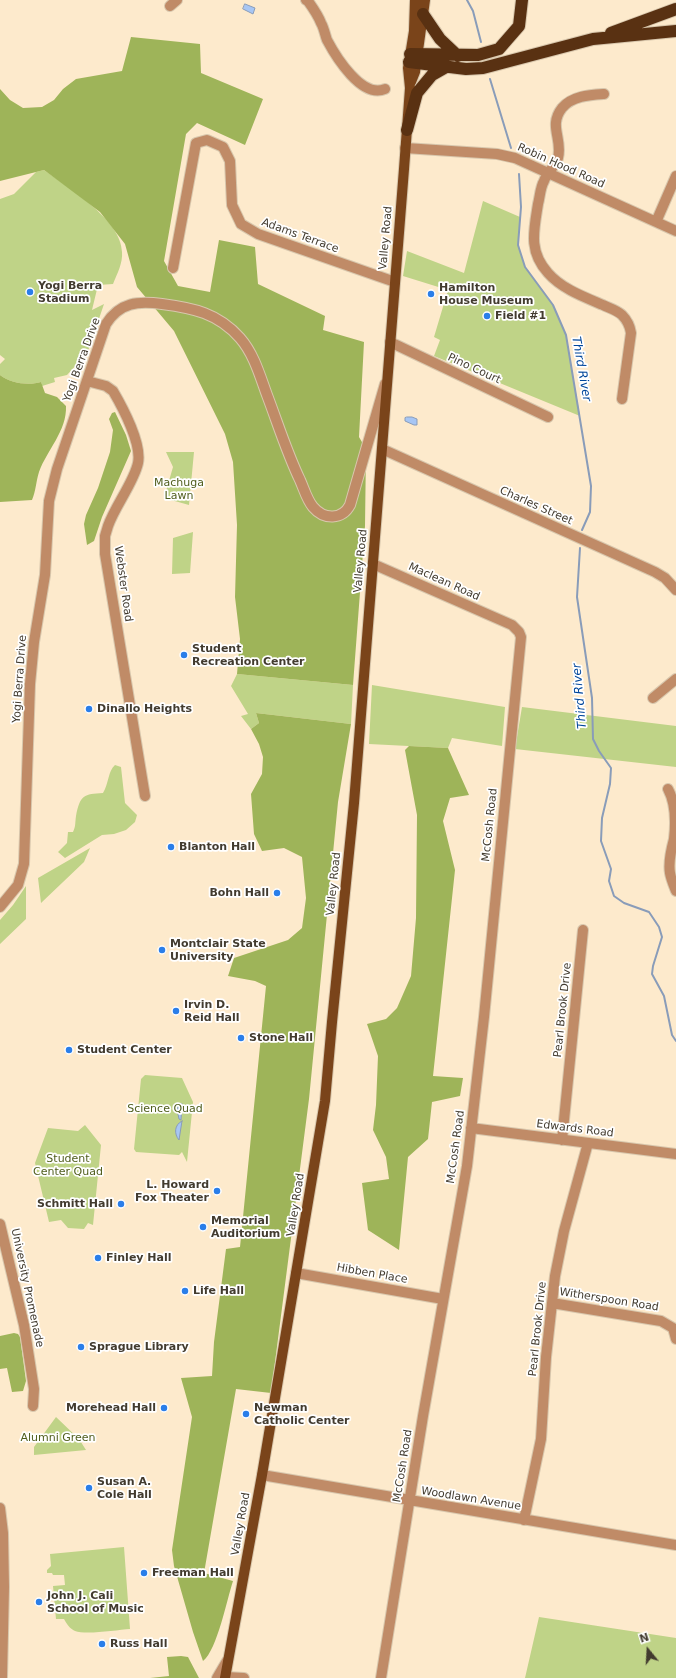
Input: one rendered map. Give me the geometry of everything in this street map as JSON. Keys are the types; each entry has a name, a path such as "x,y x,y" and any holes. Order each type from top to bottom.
{"highway":[{"path":"413,58 478,55 499,48 519,26 522,0"},
{"path":"413,58 446,67 466,69 483,68 593,39 674,10"},
{"path":"423,14 440,39 458,56"},
{"path":"593,39 676,31"},
{"path":"407,130 417,93 432,75 446,67"}],"main road":[{"name":"Valley Road","path":"222,1678 229,1657 262,1475 325,1101 353,818 410,85 415,72 413,58 415,0"},
{"name":"Valley Road","path":"413,58 426,0"}],"street":[{"path":"306,0 321,23 327,40 353,78 364,86 381,90 385,88"},
{"path":"604,94 576,98 563,107 559,113 555,126 558,142 558,157 555,165 543,181 533,236 537,255 549,274 564,286 620,313 630,326 631,333 622,399"},
{"name":"Adams Terrace","path":"173,268 196,143 207,140 223,147 230,161 232,205 241,224 258,234 395,282"},
{"name":"Robin Hood Road","path":"405,148 497,154 515,158 549,172 676,231"},
{"path":"656,222 676,176"},
{"name":"Yogi Berra Drive","path":"0,907 18,885 24,864 30,684 35,635 45,575 49,501 57,469 106,324 116,312 124,307 139,302 186,308 204,312 220,321 240,339 251,355 294,468 311,505 321,515 326,517 344,513 350,505 387,376"},
{"name":"Pino Court","path":"390,342 548,417"},
{"name":"Webster Road","path":"87,381 106,386 113,391 139,446 139,458 136,469 108,526 105,536 105,554 145,796"},
{"name":"Charles Street","path":"382,449 655,572 665,578 676,590"},
{"name":"Maclean Road","path":"373,564 505,622"},
{"name":"McCosh Road","path":"381,1678 443,1299 467,1166 484,1017 521,637 516,628 505,622"},
{"path":"653,698 676,679"},
{"path":"668,790 673,798 675,807 674,837 670,853 670,874 676,891"},
{"name":"Pearl Brook Drive","path":"562,1140 583,930"},
{"name":"Edwards Road","path":"471,1128 676,1154"},
{"name":"Pearl Brook Drive","path":"524,1520 541,1439 546,1357 552,1303 564,1231 588,1143"},
{"name":"University Promenade","path":"0,1224 24,1325 34,1388 33,1406"},
{"name":"Hibben Place","path":"296,1273 443,1299"},
{"name":"Witherspoon Road","path":"552,1303 662,1321 673,1328 676,1339"},
{"name":"Woodlawn Avenue","path":"262,1475 676,1545"},
{"path":"0,1508 3,1533 4,1587 2,1678"},
{"path":"222,1678 244,1678"}],"green space":[{"path":"131,37 200,44 201,73 263,99 245,145 197,123 186,134 164,261 178,286 210,292 219,240 255,247 258,284 325,316 323,330 364,342 359,437 366,449 365,526 353,685 237,674 240,639 235,597 237,525 233,462 225,434 174,331 137,287 125,244 100,212 44,170 0,181 0,89 10,100 23,108 42,107 54,100 63,89 76,79 122,71"},
{"name":"Yogi Berra Stadium","path":"44,170 92,205 103,216 113,228 120,240 122,260 113,284 98,285 92,310 104,304 85,360 78,363 67,375 54,378 55,382 42,386 41,382 31,384 19,383 4,378 0,375 0,364 5,359 0,355 0,199 14,194 36,172"},
{"path":"483,201 520,217 518,245 525,267 553,305 566,335 580,416 434,356 440,340 434,337 448,290 403,276 407,251 464,273"},
{"path":"0,375 4,378 19,383 31,384 41,382 45,393 57,397 66,406 63,424 42,464 32,500 0,502"},
{"path":"115,412 126,435 131,451 102,517 94,541 87,545 84,524 110,452 113,430 109,419 112,413"},
{"name":"Machuga Lawn","path":"166,452 194,452 189,505 164,498 173,467"},
{"name":"Machuga Lawn","path":"193,532 190,573 172,574 173,538"},
{"path":"237,674 353,685 351,724 256,713 259,723 251,729 241,716 248,714 231,686"},
{"path":"372,685 505,707 502,746 452,738 448,748 369,744"},
{"path":"522,707 676,726 676,767 515,749"},
{"path":"256,713 351,724 338,802 309,1099 271,1393 236,1389 204,1573 233,1581 217,1636 208,1655 203,1661 174,1566 172,1550 192,1417 181,1378 212,1376 214,1342 226,1249 240,1247 266,986 255,981 228,976 234,958 288,940 302,928 306,898 302,857 284,848 262,851 254,834 251,794 262,774 263,757 259,744 251,729 259,723"},
{"path":"409,746 448,748 469,795 450,798 443,821 455,870 433,1076 463,1078 460,1096 432,1102 428,1139 408,1157 399,1250 368,1230 362,1183 389,1179 386,1157 373,1130 376,1105 378,1056 367,1024 386,1019 397,1008 411,976 416,918 417,815 405,750"},
{"path":"115,765 121,767 125,803 137,815 135,822 126,830 114,834 102,835 65,858 58,852 67,843 68,832 73,832 81,800 87,795 103,793 111,770"},
{"path":"90,848 84,862 41,903 38,878"},
{"path":"26,886 26,919 0,944 0,920 13,905"},
{"name":"Science Quad","path":"145,1075 182,1078 193,1102 187,1162 182,1152 179,1155 136,1152 134,1149 141,1079"},
{"name":"Student Center Quad","path":"85,1125 101,1145 93,1225 88,1223 84,1229 68,1228 61,1220 49,1222 35,1163 48,1128 78,1131"},
{"path":"14,1333 18,1334 20,1337 26,1381 23,1391 12,1392 7,1368 0,1369 0,1336"},
{"name":"Alumni Green","path":"56,1417 79,1439 86,1450 34,1455 34,1447"},
{"path":"124,1547 130,1629 80,1632 71,1629 64,1619 56,1619 53,1586 65,1585 64,1575 53,1575 52,1573 47,1573 47,1570 51,1566 50,1554"},
{"path":"539,1617 676,1638 676,1678 525,1678"},
{"path":"167,1657 188,1657 199,1678 150,1678 169,1676"}],"water":[{"path":"245,4 255,8 253,14 243,9"},
{"path":"405,418 417,419 417,425 405,421"},
{"path":"182,1104 181,1120 179,1119 177,1109 179,1105"},
{"path":"182,1121 179,1140 176,1135 176,1127"}],"waterway":[{"name":"Third River","path":"467,0 473,11 481,42"},
{"name":"Third River","path":"490,79 511,148"},
{"name":"Third River","path":"519,174 521,207 518,245 525,267 553,305 566,335 591,486 590,512 582,530"},
{"name":"Third River","path":"580,548 577,597 592,698 593,739 599,751 611,768 610,784 602,818 601,841 611,869 609,881 614,896 624,903 649,912 659,927 662,937 652,974 664,996 672,1035 676,1041"}],"place":[{"name":"Yogi Berra Stadium","path":"30,292"},
{"name":"Hamilton House Museum","path":"431,294"},
{"name":"Field #1","path":"487,316"},
{"name":"Student Recreation Center","path":"184,655"},
{"name":"Dinallo Heights","path":"89,709"},
{"name":"Blanton Hall","path":"171,847"},
{"name":"Bohn Hall","path":"277,893"},
{"name":"Montclair State University","path":"162,950"},
{"name":"Irvin D. Reid Hall","path":"176,1011"},
{"name":"Stone Hall","path":"241,1038"},
{"name":"Student Center","path":"69,1050"},
{"name":"L. Howard Fox Theater","path":"217,1191"},
{"name":"Schmitt Hall","path":"121,1204"},
{"name":"Memorial Auditorium","path":"203,1227"},
{"name":"Finley Hall","path":"98,1258"},
{"name":"Life Hall","path":"185,1291"},
{"name":"Sprague Library","path":"81,1347"},
{"name":"Morehead Hall","path":"164,1408"},
{"name":"Newman Catholic Center","path":"246,1414"},
{"name":"Susan A. Cole Hall","path":"89,1488"},
{"name":"Freeman Hall","path":"144,1573"},
{"name":"John J. Cali School of Music","path":"39,1602"},
{"name":"Russ Hall","path":"102,1644"}]}
